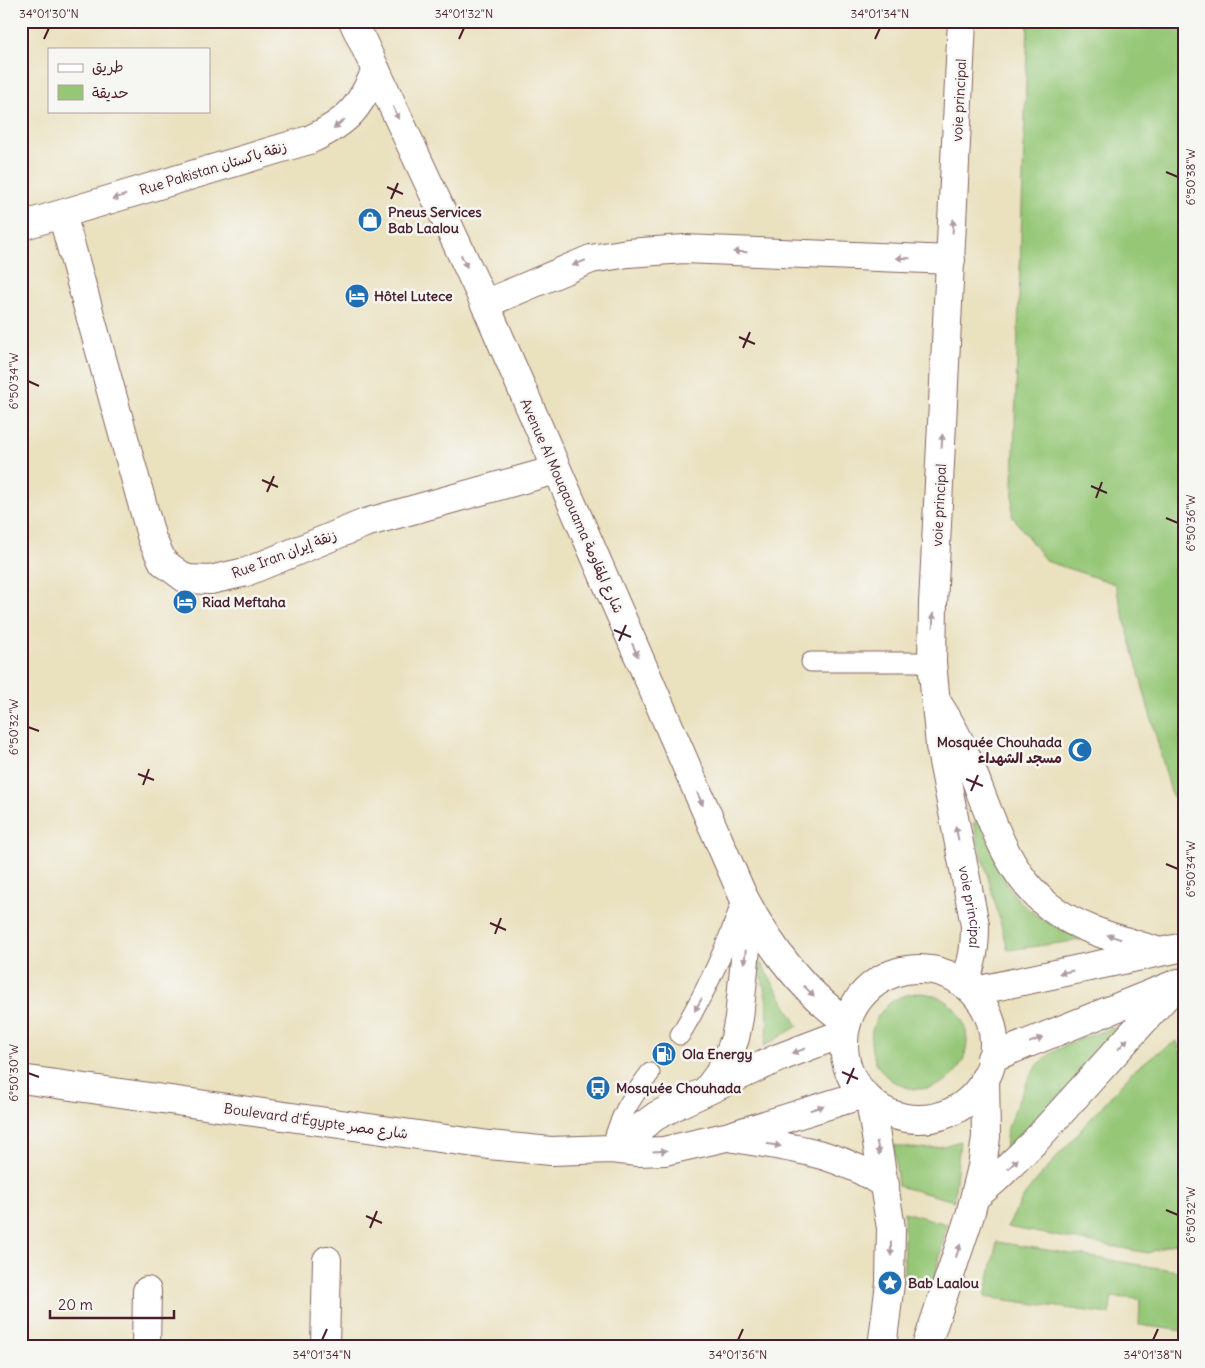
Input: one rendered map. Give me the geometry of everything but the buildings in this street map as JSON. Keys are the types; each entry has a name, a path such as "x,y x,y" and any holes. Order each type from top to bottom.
{"street":[{"name":"Avenue Al Mouqaouama شارع المقاومة","path":"353,21 485,304 556,470 747,902 791,971 845,1028"},
{"name":"voie principal","path":"962,21 952,260 933,604 932,662 940,746 975,925 975,945 969,987"},
{"name":"Rue Pakistan زنقة باكستان","path":"21,226 309,140 332,130 352,113 366,93 376,70"},
{"name":"Rue Iran زنقة إيران","path":"62,214 152,539 163,562 186,579 210,580 246,572 365,523 556,470"},
{"path":"485,304 590,259 628,253 684,249 952,260"},
{"path":"935,699 968,761 1004,848 1016,870 1032,890 1050,908 1072,921 1095,931 1177,950"},
{"path":"706,1091 728,1057 735,1038 739,1018 747,902"},
{"path":"969,987 1177,950"},
{"path":"926,1347 976,1196 986,1137 988,1068 994,1044 994,1029 991,1015 984,1002 969,987 946,973 926,969 905,970 886,977 869,988 855,1004 845,1028 843,1049 846,1066 853,1081 867,1097 889,1112 910,1119 933,1118 954,1111 972,1097 988,1068 1181,982"},
{"path":"976,1196 1016,1161 1181,982"},
{"path":"611,1149 656,1116 706,1091 845,1028"},
{"name":"Boulevard d'Égypte شارع مصر","path":"21,1078 520,1149 551,1151 611,1149 638,1152 664,1151 726,1137 867,1097"},
{"path":"867,1097 885,1185 891,1228 890,1283 882,1347"},
{"path":"726,1137 832,1156 860,1168 885,1185"},
{"path":"326,1347 327,1260"},
{"path":"146,1347 147,1291"}],"lane":[{"path":"811,662 932,662"},
{"path":"680,1035 700,1002 747,902"},
{"path":"611,1149 622,1115 630,1099 650,1073"}],"green space":[{"path":"1028,21 1184,21 1184,801 1172,796 1115,584 1046,561 1012,516"},
{"path":"980,821 999,868 1011,891 1028,909 1040,918 1081,940 1008,950 973,823"},
{"path":"754,951 798,1026 764,1046 768,1020 766,998"},
{"path":"919,993 937,997 953,1007 963,1023 967,1041 963,1059 953,1075 937,1085 919,1089 901,1085 885,1075 875,1059 871,1041 875,1023 885,1007 901,997"},
{"path":"1123,1025 1118,1035 1006,1152 1007,1133 1012,1116 1028,1080 1040,1063 1050,1054 1073,1042"},
{"path":"1177,1041 1184,1064 1184,1240 1148,1253 1007,1227 1024,1196 1035,1182 1132,1072 1154,1055"},
{"path":"960,1141 954,1201 898,1186 894,1145 927,1148"},
{"path":"904,1212 947,1224 932,1290 904,1285"},
{"path":"997,1242 1184,1272 1184,1331 1139,1325 1140,1299 1112,1297 1109,1314 985,1297"}],"place":[{"name":"Pneus Services Bab Laalou","path":"370,220"},
{"name":"Hôtel Lutece","path":"357,296"},
{"name":"Riad Meftaha","path":"185,602"},
{"name":"Mosquée Chouhada مسجد الشهداء","path":"1080,750"},
{"name":"Ola Energy","path":"664,1054"},
{"name":"Mosquée Chouhada","path":"598,1088"},
{"name":"Bab Laalou","path":"890,1283"}]}
